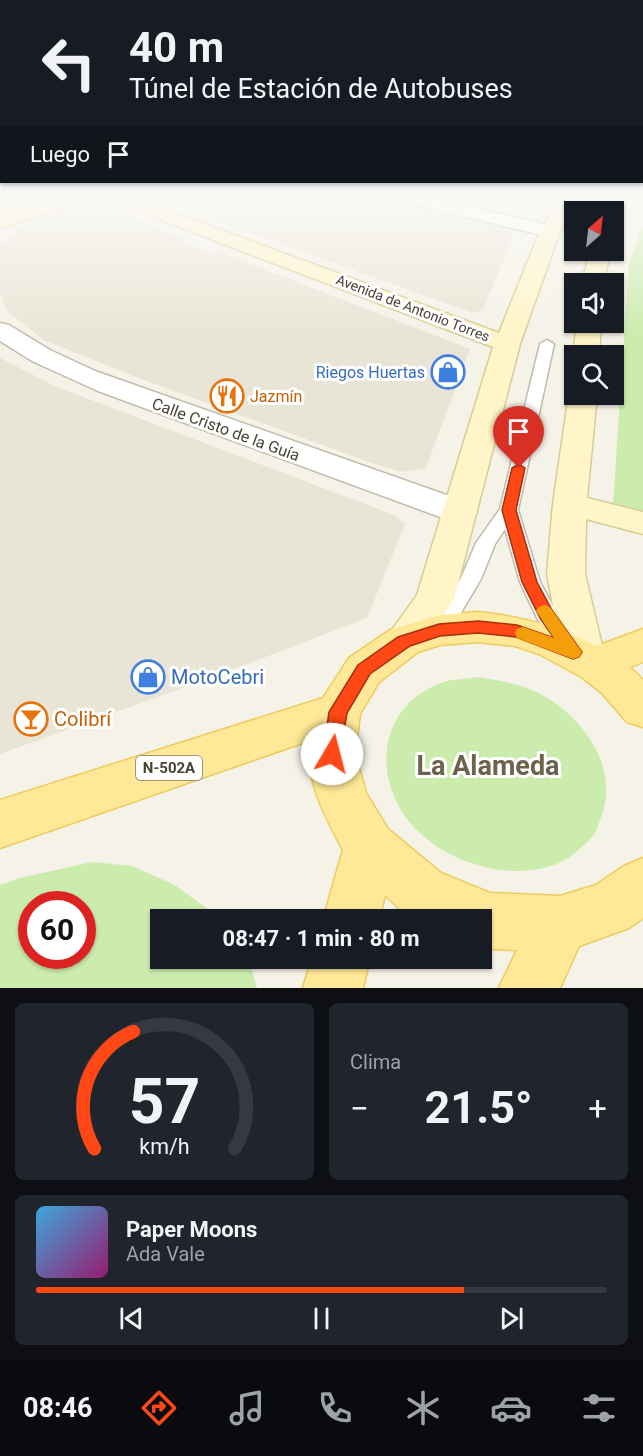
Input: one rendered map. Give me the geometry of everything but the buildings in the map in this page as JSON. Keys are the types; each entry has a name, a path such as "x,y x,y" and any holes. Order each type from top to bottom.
{"main road":[{"name":"Avenida de Antonio Torres","path":"239,243 507,344"},
{"path":"422,636 435,599 507,344 545,243"},
{"path":"581,405 570,504 566,574 609,674"},
{"path":"570,504 643,524"},
{"path":"609,674 517,631 478,627 422,636 364,670 338,712 332,754 343,801 370,847 422,892 490,921 560,924 610,909 643,885"},
{"path":"609,674 643,645"},
{"name":"N-502A","path":"0,824 338,712"},
{"path":"354,909 370,847"},
{"path":"529,988 560,924"},
{"path":"333,988 338,969"}],"street":[{"name":"Calle Cristo de la Guía","path":"0,330 28,350 77,374 283,451 460,512"}],"lane":[{"path":"422,636 471,579 486,543 509,510 547,344"},
{"path":"509,510 530,582 546,614 609,674"}],"shaded area":[{"path":"2,243 186,243 211,255 219,252 470,349 426,468 400,472 133,376 44,340 7,311 0,293 0,245"},
{"path":"279,243 510,243 482,311 470,312"},
{"path":"0,358 57,387 394,515 405,524 367,618 216,676 0,754"}],"green space":[{"path":"636,243 643,243 643,513 613,505 620,405 624,405 624,345 629,262"},
{"path":"478,677 520,686 544,696 573,719 596,749 603,766 606,783 605,802 595,833 589,841 563,861 548,867 516,871 490,868 466,861 442,850 421,834 404,815 393,793 387,771 387,748 393,727 405,708 423,692 447,681"},
{"path":"92,862 132,866 173,884 208,909 150,909 150,969 252,969 257,988 0,988 0,885 20,878"}],"slow traffic":[{"path":"523,633 573,652 545,611"}],"place":[{"name":"Riegos Huertas","path":"448,372"},
{"name":"Jazmín","path":"227,396"},
{"name":"MotoCebri","path":"148,677"},
{"name":"Colibrí","path":"31,719"}],"district":[{"name":"La Alameda","path":"488,766"}],"route":[{"path":"332,754 338,712 364,670 404,641 439,630 478,627 517,631 573,652 546,614 530,582 509,510 519,468"}]}
